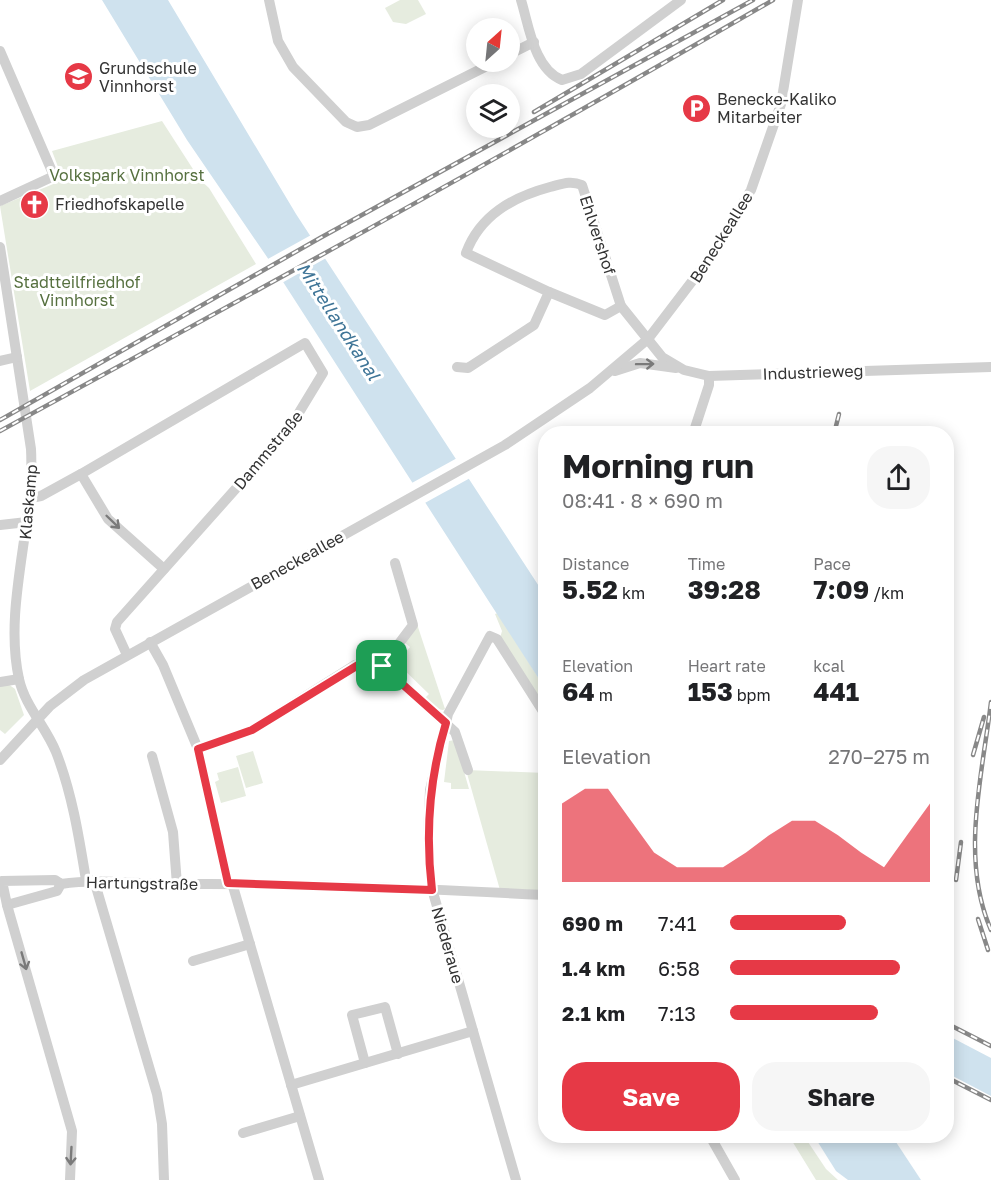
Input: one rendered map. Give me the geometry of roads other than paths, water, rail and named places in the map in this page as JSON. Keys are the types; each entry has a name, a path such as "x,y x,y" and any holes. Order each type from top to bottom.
{"street":[{"path":"269,0 278,41 293,67 346,122 357,127 369,125 475,72"},
{"path":"521,0 534,42 547,71 562,80 581,74 681,0"},
{"name":"Beneckeallee","path":"0,760 38,717 75,686 150,642 476,463 580,395 648,339 706,263 751,190 781,104 798,0"},
{"path":"520,49 534,42"},
{"path":"0,51 5,76 54,176 0,201"},
{"name":"Ehlvershof","path":"621,306 605,315 549,291 466,253 471,240 481,225 501,207 540,190 572,181 582,185 621,306 648,339"},
{"name":"Klaskamp","path":"0,247 2,272 31,449 31,498 16,612 19,679 26,699 56,752 66,782 91,880 157,1094 162,1124 164,1180"},
{"path":"457,367 468,368 534,325 549,291"},
{"name":"Industrieweg","path":"648,339 662,357 684,370 709,376 991,367"},
{"name":"Dammstraße","path":"31,498 41,496 81,474 305,343 323,373 300,414 117,622 115,630 127,655"},
{"path":"0,361 17,357"},
{"name":"Beneckeallee","path":"606,375 640,363 684,370"},
{"path":"696,426 709,385 709,376"},
{"path":"81,474 108,519 164,569"},
{"path":"0,525 27,522"},
{"path":"382,666 413,625 396,563"},
{"name":"Niederaue","path":"516,1180 432,890 428,813 435,762 446,723 459,690 488,638 493,635 538,704"},
{"path":"150,642 163,665 198,749 230,883 319,1180"},
{"path":"198,749 259,726 355,665 374,662 382,666 455,732 468,770"},
{"path":"0,682 19,679"},
{"path":"152,756 173,832 177,885"},
{"name":"Hartungstraße","path":"59,887 55,880 2,881 7,905 59,887 91,880 177,885 230,883 538,895"},
{"path":"7,905 72,1131 70,1180"},
{"path":"193,961 250,944"},
{"path":"365,1063 352,1015 385,1007 398,1054"},
{"path":"291,1085 473,1031"},
{"path":"243,1132 300,1116"},
{"path":"714,1143 735,1180"}],"water":[{"name":"Mittellandkanal","path":"102,0 168,0 296,214 538,585 538,678 267,257 187,140"},
{"path":"954,1039 991,1058 991,1096 954,1077"},
{"path":"818,1143 897,1143 921,1180 848,1180 836,1171"}],"railway":[{"path":"534,112 723,0"},
{"path":"0,420 320,238 753,0"},
{"path":"0,431 388,218 773,0"},
{"path":"836,426 839,414"},
{"path":"991,702 979,788 975,846 982,903 991,930"},
{"path":"973,755 984,717"},
{"path":"956,880 961,842"},
{"path":"978,919 988,950"},
{"path":"954,1027 991,1046"},
{"path":"954,1081 991,1100"}],"place":[{"name":"Grundschule Vinnhorst","path":"78,77"},
{"name":"Benecke-Kaliko Mitarbeiter","path":"696,108"},
{"name":"Friedhofskapelle","path":"34,204"}],"park label":[{"name":"Volkspark Vinnhorst","path":"127,175"},
{"name":"Stadtteilfriedhof Vinnhorst","path":"77,291"}]}
